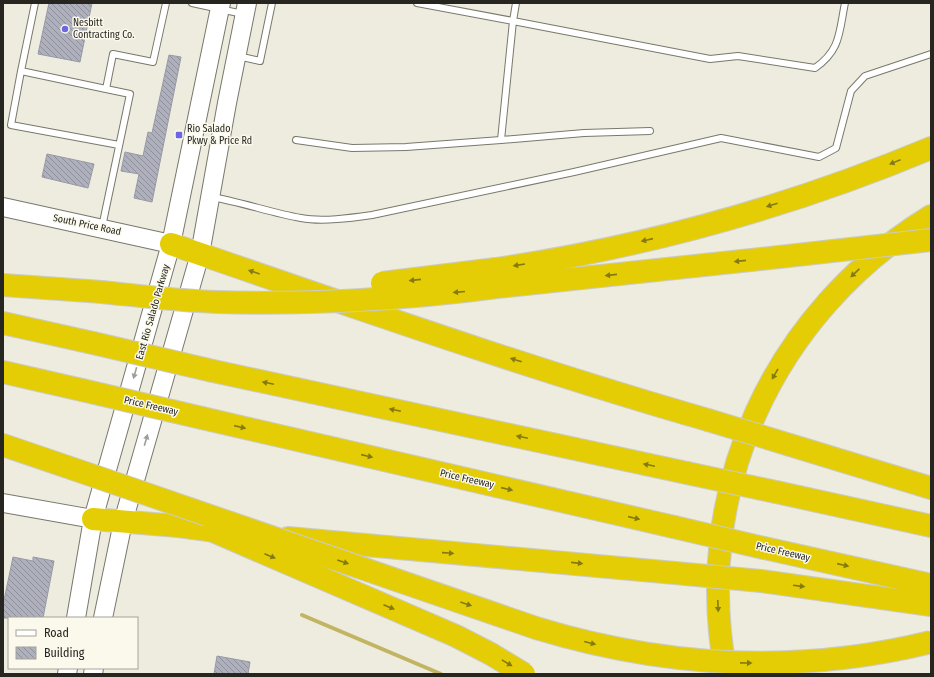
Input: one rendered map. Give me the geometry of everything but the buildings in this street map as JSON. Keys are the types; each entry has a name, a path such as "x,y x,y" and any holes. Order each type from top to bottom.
{"highway":[{"path":"497,278 705,225 838,183 931,148"},
{"path":"726,674 718,612 720,540 725,505 732,477 758,408 772,379 790,349 827,302 873,256 891,242 931,216"},
{"path":"3,285 102,292 242,291 328,288 429,278 497,278 779,257 931,240"},
{"path":"171,244 433,334 931,488"},
{"path":"3,323 213,371 931,526"},
{"name":"Price Freeway","path":"3,372 764,548 931,585"},
{"path":"3,445 528,626 627,652 697,661 768,663 814,661 861,656 931,642"},
{"path":"94,476 175,515 456,636 491,654 524,674"},
{"path":"93,520 401,549 545,560 761,581 931,605"}],"main road":[{"name":"East Rio Salado Parkway","path":"76,617 93,520 171,244 220,6"},
{"path":"103,617 123,522 200,254 246,8"},
{"name":"South Price Road","path":"3,207 171,244"},
{"path":"3,502 93,520"}],"lane":[{"path":"35,3 11,125 119,144"},
{"path":"106,89 113,54 153,62 166,3"},
{"path":"192,3 246,8"},
{"path":"236,55 260,61 272,3"},
{"path":"417,3 710,59 738,56 815,68 828,59 837,44 845,3"},
{"path":"501,140 516,3"},
{"path":"210,197 236,201 302,219 346,218 372,215 567,174 721,138 819,157 836,148 851,91 865,76 931,54"},
{"path":"21,71 130,94 102,229"},
{"path":"296,140 352,148 421,146 584,133 650,132"}],"waterway":[{"path":"302,615 441,674"}],"place":[{"name":"Nesbitt Contracting Co.","path":"65,29"},
{"name":"Rio Salado Pkwy & Price Rd","path":"179,135"}]}
